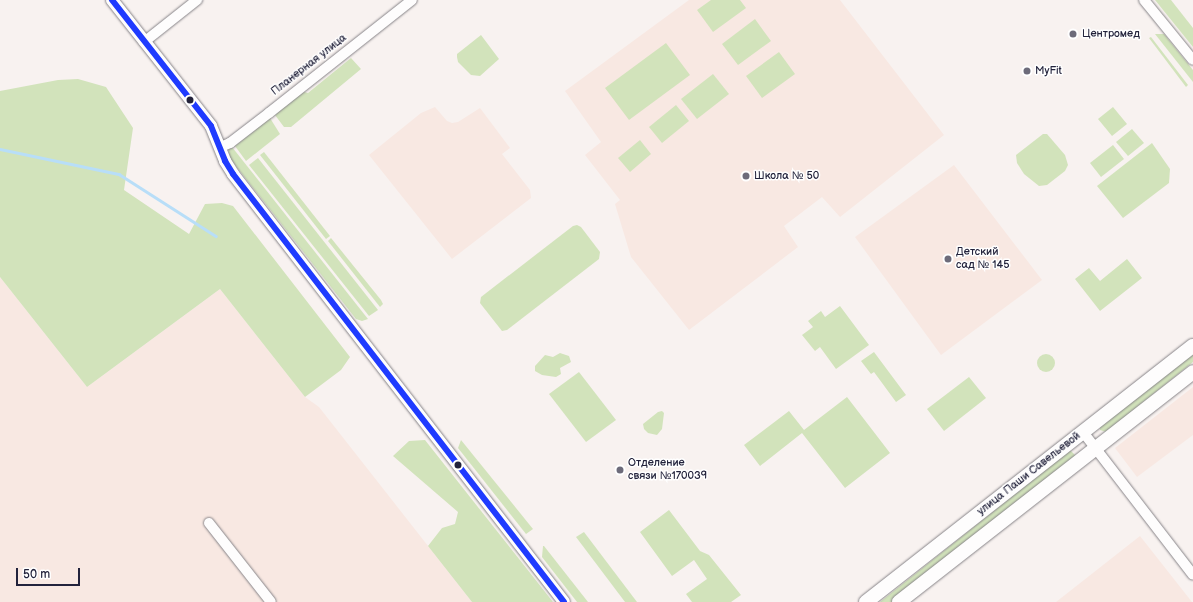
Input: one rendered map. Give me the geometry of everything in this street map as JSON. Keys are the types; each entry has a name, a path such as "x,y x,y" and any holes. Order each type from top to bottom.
{"main road":[{"name":"улица Паши Савельевой","path":"866,602 1193,346"},
{"name":"улица Паши Савельевой","path":"899,602 1193,372"}],"street":[{"path":"112,0 210,126 221,147 225,161 233,174 564,602"},
{"path":"144,42 198,0"},
{"name":"Планерная улица","path":"221,147 258,122 412,0"},
{"path":"1144,0 1193,60"},
{"path":"1082,432 1193,575"},
{"path":"209,523 271,602"}],"shaded area":[{"name":"Школа № 50","path":"689,0 840,0 944,135 840,217 822,197 784,226 798,247 689,330 631,257 615,204 620,200 585,155 601,142 565,91"},
{"path":"435,107 447,121 452,123 458,122 480,108 510,148 502,154 530,190 531,198 452,259 369,155 421,113"},
{"name":"Детский сад № 145","path":"954,165 1042,280 941,355 855,237"},
{"path":"0,277 87,387 220,289 305,397 319,407 472,602 0,602"},
{"path":"1193,387 1193,435 1137,477 1115,448"},
{"path":"1140,536 1192,602 1056,602"}],"green space":[{"path":"711,0 740,0 746,8 713,32 697,10"},
{"path":"1155,0 1171,0 1193,28 1193,47"},
{"path":"755,19 771,41 738,65 722,44"},
{"path":"1155,34 1164,34 1193,70 1193,82"},
{"path":"481,35 499,59 480,76 471,75 458,62 457,54"},
{"path":"1151,37 1188,85 1186,87 1149,38"},
{"path":"666,43 690,75 629,120 605,88"},
{"path":"779,52 795,74 762,98 746,76"},
{"path":"351,58 361,69 291,127 284,127 275,115 301,91 308,93"},
{"path":"713,74 729,94 697,119 681,99"},
{"path":"78,79 106,87 133,128 124,190 189,234 205,204 222,203 233,206 350,357 341,370 305,397 220,289 87,387 0,277 0,91 58,80"},
{"path":"676,105 689,121 662,143 649,127"},
{"path":"1113,107 1127,124 1112,136 1098,119"},
{"path":"270,118 280,134 246,161 235,146"},
{"path":"1132,129 1144,143 1128,156 1116,142"},
{"path":"1043,134 1047,134 1065,155 1068,165 1065,171 1047,185 1039,186 1024,174 1017,163 1016,155"},
{"path":"640,140 651,154 630,172 618,158"},
{"path":"1152,143 1170,169 1169,183 1123,218 1097,186"},
{"path":"1113,145 1124,159 1101,177 1090,163"},
{"path":"232,147 368,319 362,321 356,319 228,156 229,149"},
{"path":"264,152 330,236 326,239 260,155"},
{"path":"258,158 378,310 369,316 249,165"},
{"path":"577,225 581,227 600,252 599,259 507,330 502,331 480,303 481,297 573,226"},
{"path":"331,238 381,300 383,304 380,307 328,241"},
{"path":"1127,259 1142,278 1100,311 1075,279 1089,268 1100,281"},
{"path":"840,306 869,345 836,369 820,347 815,351 802,335 813,327 808,321 821,311 825,317"},
{"path":"1193,351 1193,362 1106,432 1100,430 1100,426"},
{"path":"874,352 906,395 896,402 874,372 871,374 861,361"},
{"path":"560,353 569,356 571,362 560,368 561,374 556,377 542,375 535,371 535,366 545,355 553,357"},
{"path":"1042,354 1050,354 1055,359 1053,370 1050,372 1042,372 1037,367 1037,359"},
{"path":"579,372 616,420 586,442 549,394"},
{"path":"969,377 986,398 944,431 927,409"},
{"path":"847,397 890,453 845,488 802,433 760,466 744,445 789,411 804,430"},
{"path":"662,411 664,413 662,429 657,435 648,433 644,429 643,424 658,412"},
{"path":"425,440 553,602 472,602 428,546 442,528 455,524 458,512 393,456 409,441"},
{"path":"461,440 533,529 526,534 458,448"},
{"path":"1070,450 1076,456 892,602 880,602"},
{"path":"669,510 700,551 709,555 741,595 731,602 692,602 686,594 707,579 694,560 672,576 640,532"},
{"path":"584,532 637,602 625,602 576,537"},
{"path":"543,546 588,602 577,602 542,557"}],"waterway":[{"path":"0,149 119,174 216,236"}],"transit line":[{"path":"112,0 211,126 225,161 233,174 564,602"}],"place":[{"name":"Центромед","path":"1073,34"},
{"name":"MyFit","path":"1027,71"},
{"name":"Школа № 50","path":"746,176"},
{"name":"Детский сад № 145","path":"948,259"},
{"name":"Отделение связи №170039","path":"620,470"}]}
